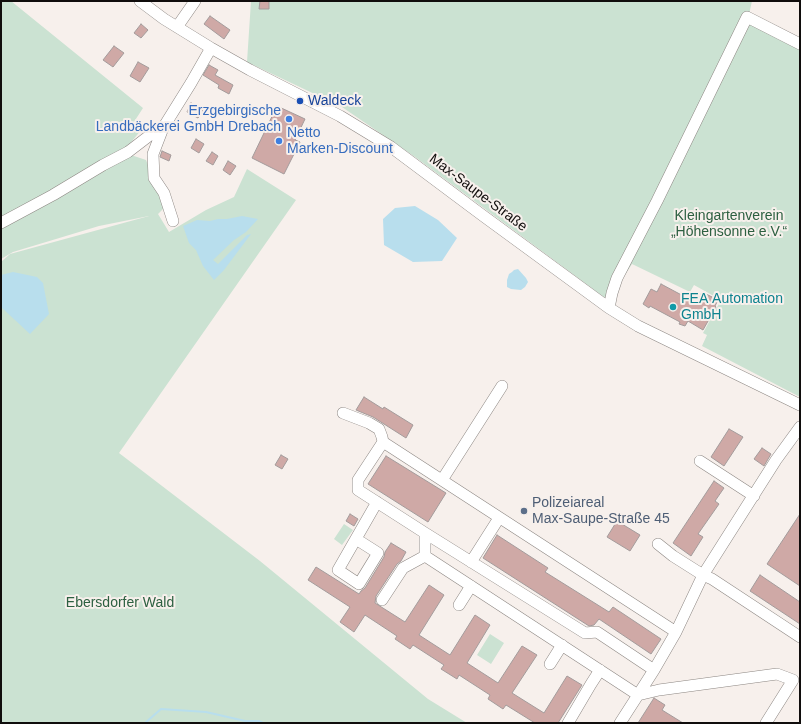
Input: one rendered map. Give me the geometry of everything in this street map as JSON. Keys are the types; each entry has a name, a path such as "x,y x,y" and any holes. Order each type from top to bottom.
{"street":[{"name":"Max-Saupe-Straße","path":"140,1 177,27 211,48 250,70 340,116 391,147 609,308 638,326 800,405"},
{"path":"177,27 195,1"},
{"path":"609,308 617,278 747,17 800,44"},
{"path":"173,221 164,193 154,178 153,154 163,128 211,48"},
{"path":"1,223 128,152 158,129 163,128"},
{"path":"442,480 502,386"},
{"path":"343,413 369,423 379,429 383,442 676,632"},
{"path":"620,723 676,632 703,576 776,460 800,427"},
{"path":"383,442 358,480 358,490 585,633 597,632 654,670"},
{"path":"700,460 754,496"},
{"path":"356,539 377,502"},
{"path":"471,562 499,518"},
{"path":"425,533 425,556"},
{"path":"658,544 703,576 712,579 800,637"},
{"path":"425,556 638,695 659,690 777,674 797,677 766,723"},
{"path":"382,600 403,568 425,556"},
{"path":"459,605 471,586"},
{"path":"550,664 562,645"},
{"path":"568,723 590,684 600,670"}],"green space":[{"name":"Ebersdorfer Wald","path":"1,1 11,1 143,108 132,125 141,130 125,150 131,155 146,160 165,207 158,214 169,232 206,210 234,197 247,169 296,200 119,453 260,561 428,699 467,723 1,723 1,262 10,254 149,216 99,226 13,252 1,259"},
{"name":"Kleingartenverein „Höhensonne e.V.“","path":"251,1 752,1 748,19 800,46 800,397 702,346 707,335 703,333 721,300 694,285 690,292 632,264 609,299 605,298 415,157 342,107 247,62"},
{"path":"344,524 353,530 342,545 334,539"},
{"path":"490,634 504,643 491,664 477,655"}],"water":[{"path":"415,206 438,220 457,238 442,261 413,262 384,245 383,219 395,208"},
{"path":"242,216 258,219 246,232 234,240 213,260 218,264 247,235 251,234 224,270 214,280 203,266 196,250 189,243 183,226 197,220 210,221"},
{"path":"518,269 528,282 521,290 507,287 509,274"},
{"path":"13,272 37,277 43,283 49,314 30,334 1,307 1,275"}],"building":[{"path":"260,1 269,1 269,9 259,9"},
{"path":"210,16 230,30 224,39 204,24"},
{"path":"141,24 148,30 141,38 134,33"},
{"path":"114,46 124,53 113,67 103,60"},
{"path":"138,62 149,68 140,82 130,76"},
{"path":"209,65 218,70 215,75 233,85 229,94 218,88 219,85 203,75"},
{"path":"191,103 203,110 198,118 187,112"},
{"name":"Netto Marken-Discount","path":"277,106 305,119 295,140 300,142 284,174 252,158"},
{"path":"196,139 204,144 199,153 191,148"},
{"path":"162,151 171,155 169,161 160,157"},
{"path":"212,152 218,156 213,165 206,161"},
{"path":"228,161 236,166 230,175 223,170"},
{"name":"FEA Automation GmbH","path":"661,284 689,299 691,295 699,299 702,292 718,300 715,306 716,307 703,330 688,321 685,326 679,324 680,322 650,306 649,308 643,304 651,289 657,292"},
{"path":"364,397 383,409 384,407 413,425 406,438 373,417 356,410"},
{"path":"729,429 743,437 724,466 711,457"},
{"path":"762,448 771,454 764,466 754,459"},
{"path":"281,455 288,459 282,469 275,465"},
{"path":"386,456 446,493 428,522 368,484"},
{"path":"714,481 724,488 715,501 719,504 698,534 703,537 691,556 673,543"},
{"path":"350,514 358,519 354,526 346,521"},
{"path":"800,514 800,586 767,564"},
{"path":"617,521 640,535 630,551 607,537"},
{"path":"497,535 548,568 545,572 609,612 613,607 661,639 651,654 599,619 594,625 589,626 483,558"},
{"path":"391,543 406,552 376,596 375,603 405,622 429,585 444,595 419,635 450,655 475,615 490,625 467,663 498,683 522,646 537,655 512,693 544,713 567,676 582,685 558,723 535,723 506,705 503,709 488,699 490,695 459,675 457,679 441,669 444,665 413,645 410,649 395,639 397,636 365,615 354,632 340,622 350,607 308,580 316,567 359,594 365,588"},
{"path":"760,575 800,602 800,624 750,591"},
{"path":"654,698 665,705 662,710 683,723 638,723"}],"waterway":[{"path":"145,723 161,709 206,712 245,721 259,721 263,723"}],"place":[{"name":"Waldeck","path":"300,101"},
{"name":"Erzgebirgische Landbäckerei GmbH Drebach","path":"289,119"},
{"name":"Netto Marken-Discount","path":"279,141"},
{"name":"FEA Automation GmbH","path":"673,307"},
{"name":"Polizeiareal Max-Saupe-Straße 45","path":"524,511"}]}
